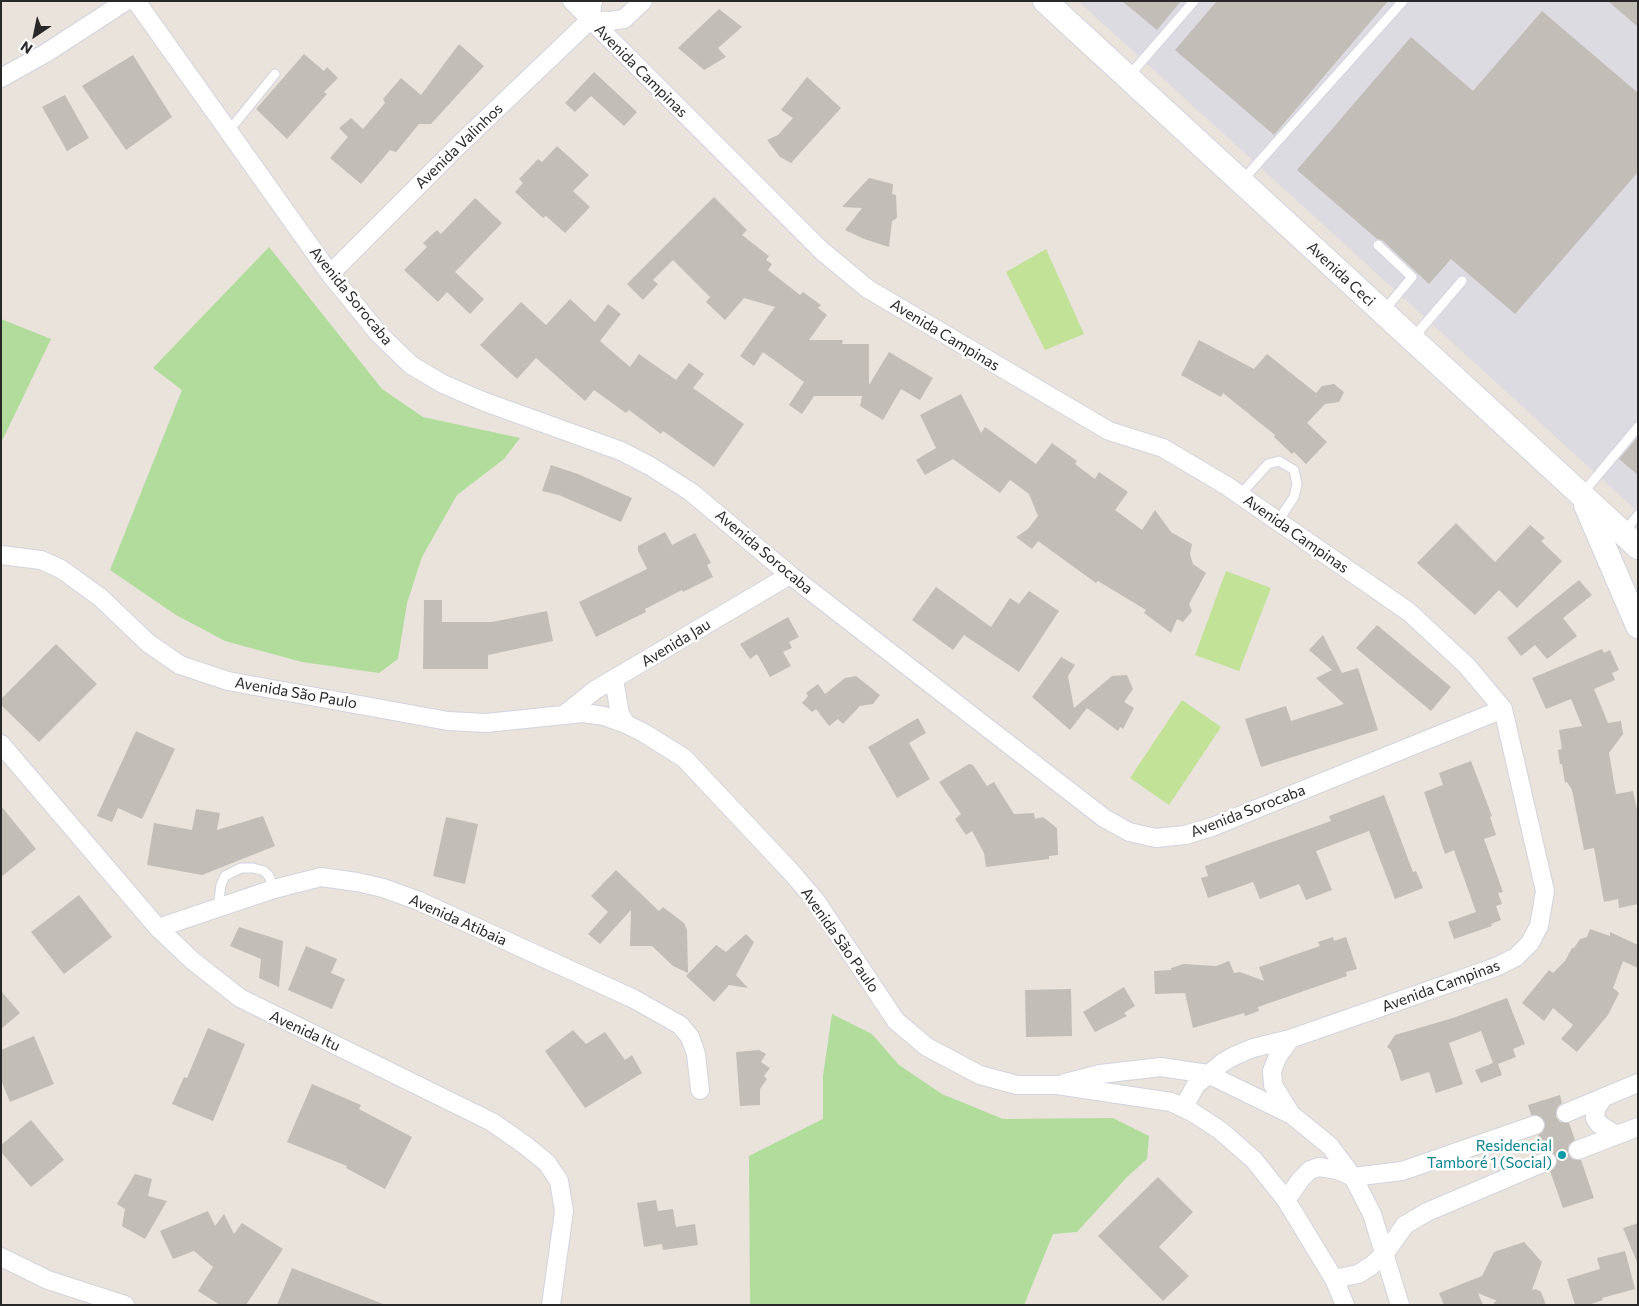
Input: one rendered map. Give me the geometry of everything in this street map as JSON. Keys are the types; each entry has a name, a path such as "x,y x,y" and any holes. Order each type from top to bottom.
{"main road":[{"name":"Avenida Ceci","path":"1045,1 1630,540"},
{"path":"1582,496 1638,626"}],"street":[{"path":"1,78 46,54 126,1"},
{"name":"Avenida Sorocaba","path":"136,1 330,274 379,334 411,364 443,384 476,399 621,451 650,466 691,492 790,575 1104,818 1129,832 1156,838 1185,835 1212,827 1503,709"},
{"name":"Avenida Campinas","path":"572,1 816,244 868,289 1110,431 1176,454 1240,495 1409,612 1467,666 1503,709 1545,891 1539,926 1530,943 1516,957 1496,967 1290,1039 1252,1048 1222,1063 1208,1074 1196,1085 1183,1108"},
{"path":"593,1 590,20 610,21 624,19 643,1"},
{"name":"Avenida Valinhos","path":"330,274 459,145 590,20"},
{"name":"Avenida São Paulo","path":"1,555 40,560 61,569 101,598 148,643 180,665 228,681 448,721 486,723 584,713 604,716 626,724 684,758 785,866 816,901 896,1021 927,1047 980,1075 1017,1085 1057,1085 1171,1102 1221,1131 1254,1160 1286,1200 1334,1279 1345,1305"},
{"name":"Avenida Jau","path":"565,714 595,690 790,575"},
{"path":"614,680 620,714 626,724"},
{"name":"Avenida Itu","path":"1,744 158,928 193,961 240,998 492,1122 525,1144 547,1163 559,1181 564,1211 552,1305"},
{"name":"Avenida Atibaia","path":"158,928 274,889 320,877 383,888 419,901 634,999 680,1025 690,1037 696,1054 700,1090"},
{"path":"1290,1039 1278,1056 1272,1071 1273,1085 1292,1115"},
{"name":"Avenida São Paulo","path":"1057,1085 1100,1074 1161,1067 1208,1074 1292,1115 1330,1146 1353,1177 1372,1214 1400,1305"},
{"path":"1566,1113 1638,1083"},
{"path":"1604,1097 1596,1108 1595,1118 1599,1124 1616,1135"},
{"path":"1286,1200 1300,1179 1310,1170 1329,1168 1353,1177 1402,1171 1535,1125"},
{"path":"1578,1150 1638,1127"},
{"path":"1334,1279 1358,1274 1371,1266 1385,1252 1405,1225 1427,1212 1547,1161"},
{"path":"1,1257 48,1280 125,1305"}],"lane":[{"path":"1128,78 1194,1"},
{"path":"1241,182 1403,1"},
{"path":"228,133 275,74"},
{"path":"1378,245 1412,277 1383,312"},
{"path":"1412,339 1462,281"},
{"path":"1582,496 1638,428"},
{"path":"1240,495 1268,464 1279,461 1294,470 1297,484 1294,497 1278,521"},
{"path":"1630,540 1638,515"},
{"path":"218,907 221,885 225,876 241,868 253,868 264,871 269,876 274,889"}],"shaded area":[{"path":"1078,1 1638,1 1638,512"}],"green space":[{"path":"269,247 382,389 423,417 520,438 504,459 457,495 422,557 407,603 398,659 379,673 302,662 225,641 176,615 110,570 182,390 153,368"},
{"path":"1046,249 1084,334 1045,350 1006,272"},
{"path":"1,319 51,339 1,443"},
{"path":"1226,571 1271,588 1239,671 1195,655"},
{"path":"1182,700 1221,727 1169,805 1130,778"},
{"path":"832,1014 872,1034 899,1065 942,1094 1003,1119 1113,1118 1149,1136 1147,1159 1127,1177 1077,1232 1053,1234 1024,1305 750,1305 749,1156 823,1119 823,1076"}],"building":[{"path":"1122,1 1181,1 1157,30"},
{"path":"1217,1 1388,1 1274,135 1175,50"},
{"path":"1608,1 1638,1 1638,27"},
{"path":"719,9 742,27 718,48 726,57 704,70 678,48"},
{"path":"1542,11 1638,93 1638,172 1515,314 1451,259 1429,284 1382,240 1377,239 1297,170 1411,37 1473,91"},
{"path":"459,44 484,66 431,124 419,124 396,152 390,150 361,184 330,158 348,137 339,128 351,118 363,129 385,103 383,99 401,78 421,95"},
{"path":"304,54 324,71 327,67 338,78 324,92 327,94 287,139 256,109"},
{"path":"133,55 172,117 126,150 82,86"},
{"path":"594,72 637,112 624,126 591,96 575,112 565,103"},
{"path":"807,77 841,108 791,163 780,157 767,140 778,135 793,118 781,110"},
{"path":"65,95 89,138 67,151 42,107"},
{"path":"557,146 589,175 573,191 590,207 565,233 546,216 543,218 515,192 523,183 519,179 538,159 542,162"},
{"path":"869,178 893,184 892,194 896,195 897,218 892,221 889,247 864,239 845,230 862,208 842,207"},
{"path":"714,197 747,230 742,235 769,256 766,260 772,264 768,270 800,295 803,292 821,305 818,308 827,315 809,340 843,340 842,344 869,344 869,385 889,352 933,378 920,400 901,389 883,420 860,406 862,396 814,396 802,414 789,405 804,382 763,352 754,366 740,356 775,307 744,298 725,320 706,302 710,297 673,260 653,280 658,284 643,300 627,284"},
{"path":"475,198 502,223 455,272 484,299 470,314 447,292 438,302 404,270 427,247 423,243 437,230 441,234"},
{"path":"570,299 595,322 608,304 621,314 600,341 630,367 639,354 676,380 689,363 704,374 693,388 744,424 714,467 663,431 661,434 629,410 626,413 594,390 585,401 536,358 517,379 480,345 521,302 546,325"},
{"path":"1199,340 1254,369 1267,354 1316,393 1322,386 1334,384 1344,392 1339,402 1325,404 1307,423 1327,442 1306,464 1294,452 1292,454 1274,437 1275,435 1223,393 1221,397 1181,375"},
{"path":"961,394 981,433 985,427 1036,464 1052,443 1077,461 1075,464 1095,479 1099,472 1128,492 1115,510 1142,530 1155,510 1171,532 1192,544 1190,554 1193,564 1206,573 1189,604 1192,611 1183,622 1177,619 1171,633 1144,613 1146,610 1098,581 1096,583 1038,541 1032,549 1016,537 1028,529 1038,516 1029,494 1010,480 1000,493 953,459 925,475 916,460 936,448 920,415"},
{"path":"1638,437 1638,475 1619,459"},
{"path":"551,465 578,474 632,498 621,522 559,495 542,491"},
{"path":"1456,523 1495,562 1530,525 1545,538 1541,541 1562,561 1517,608 1499,590 1475,615 1417,563"},
{"path":"665,532 672,545 695,533 711,563 707,565 713,577 683,592 682,590 645,609 646,612 596,637 579,602 647,569 638,551 638,546"},
{"path":"1579,580 1592,595 1563,618 1577,636 1547,659 1535,645 1521,656 1507,638"},
{"path":"936,587 991,627 1010,598 1019,604 1029,591 1059,611 1019,672 964,635 953,650 912,620"},
{"path":"424,600 442,600 442,622 492,622 547,611 553,641 488,655 488,669 423,669"},
{"path":"788,617 799,637 789,642 792,648 783,652 791,666 770,677 757,654 750,659 740,644"},
{"path":"1377,625 1451,687 1431,711 1356,648"},
{"path":"1323,635 1342,673 1358,668 1378,730 1261,767 1245,719 1286,706 1291,721 1344,704 1316,678 1332,670 1309,650"},
{"path":"56,644 97,684 39,742 1,705 1,699"},
{"path":"1602,649 1604,653 1610,650 1619,670 1612,673 1615,680 1594,689 1608,723 1621,721 1623,734 1609,753 1616,794 1633,791 1638,814 1638,904 1619,908 1618,899 1604,902 1594,848 1584,850 1572,790 1567,782 1565,783 1562,764 1560,764 1558,750 1562,749 1559,730 1582,726 1571,699 1546,709 1532,678"},
{"path":"1061,657 1075,665 1068,676 1074,708 1112,676 1127,675 1133,689 1124,702 1134,708 1123,729 1120,727 1118,731 1087,708 1070,730 1032,697"},
{"path":"856,676 880,695 873,704 860,706 843,724 838,719 829,726 816,709 812,712 802,703 808,696 806,693 818,684 825,694 845,678"},
{"path":"918,718 926,733 909,743 930,779 897,798 868,747"},
{"path":"136,731 175,749 142,819 118,808 112,822 97,816"},
{"path":"1471,761 1492,816 1490,817 1496,835 1484,839 1503,892 1498,893 1502,904 1496,906 1501,920 1491,924 1492,926 1454,939 1448,922 1476,912 1454,850 1445,854 1424,792 1443,785 1439,773"},
{"path":"969,764 973,765 987,786 994,782 1014,814 1034,813 1035,819 1043,817 1057,828 1058,855 1049,856 1049,859 986,867 984,853 972,831 966,835 955,819 961,814 939,782"},
{"path":"1384,795 1413,872 1416,871 1423,888 1395,899 1369,831 1316,851 1332,890 1306,900 1299,884 1260,899 1253,882 1208,898 1201,878 1208,876 1205,866 1331,821 1329,816"},
{"path":"1,806 36,849 1,877"},
{"path":"196,809 220,813 217,830 263,816 275,846 202,875 147,865 154,823 192,830"},
{"path":"446,817 478,824 465,884 433,876"},
{"path":"616,870 659,911 663,907 684,923 687,930 688,973 673,966 652,946 630,946 631,910 600,944 588,934 608,912 591,896"},
{"path":"79,895 112,937 64,974 31,932"},
{"path":"239,927 283,941 279,987 259,978 261,959 230,946"},
{"path":"1590,929 1610,936 1610,932 1638,945 1638,968 1623,961 1613,988 1619,993 1608,1015 1577,1052 1561,1039 1573,1025 1553,1008 1544,1021 1522,1003 1549,970 1553,973 1565,961 1572,948 1580,939 1587,937"},
{"path":"746,934 754,942 736,975 748,988 729,985 714,1002 686,976 716,945 726,952"},
{"path":"1333,937 1334,941 1346,937 1357,969 1346,972 1347,976 1258,1007 1259,1011 1245,1016 1244,1013 1193,1028 1185,993 1155,994 1154,971 1171,970 1171,968 1184,964 1216,966 1229,961 1234,973 1240,972 1264,981 1259,967 1320,946 1318,942"},
{"path":"306,946 337,959 331,973 345,979 332,1009 288,990"},
{"path":"1124,987 1135,1006 1124,1013 1127,1016 1095,1032 1083,1012"},
{"path":"1071,989 1072,1036 1026,1037 1025,990"},
{"path":"1,991 20,1013 1,1029"},
{"path":"1507,998 1525,1044 1513,1049 1516,1057 1498,1064 1502,1075 1481,1083 1475,1070 1493,1063 1481,1031 1449,1043 1463,1084 1436,1093 1429,1072 1401,1081 1391,1050 1387,1047 1395,1035 1453,1018"},
{"path":"208,1028 245,1044 213,1121 172,1104 184,1077 187,1078"},
{"path":"573,1030 586,1044 605,1032 625,1060 632,1055 642,1073 585,1108 545,1051"},
{"path":"34,1036 54,1084 10,1102 1,1080 1,1050"},
{"path":"759,1050 766,1054 761,1062 770,1068 764,1076 767,1079 760,1089 760,1105 740,1106 736,1052"},
{"path":"312,1084 361,1105 359,1109 412,1137 385,1189 346,1168 347,1166 287,1142"},
{"name":"Residencial Tamboré 1 (Social)","path":"1560,1095 1562,1103 1557,1107 1556,1117 1560,1122 1569,1123 1575,1140 1569,1144 1568,1153 1572,1159 1581,1160 1594,1198 1563,1208 1550,1171 1556,1167 1557,1157 1553,1152 1544,1151 1538,1135 1543,1132 1545,1122 1542,1117 1531,1115 1528,1105"},
{"path":"31,1120 64,1160 31,1187 1,1152 1,1145"},
{"path":"135,1174 152,1179 148,1196 167,1201 145,1239 122,1226 125,1209 117,1204"},
{"path":"1158,1177 1193,1212 1159,1247 1189,1276 1163,1301 1098,1236"},
{"path":"656,1200 658,1211 673,1209 676,1227 695,1224 698,1245 663,1250 662,1244 644,1247 637,1203"},
{"path":"208,1211 215,1226 224,1214 234,1234 242,1223 283,1249 246,1305 220,1305 198,1291 213,1267 194,1251 173,1259 160,1231"},
{"path":"1638,1223 1638,1262 1637,1262 1623,1228"},
{"path":"1524,1242 1542,1262 1532,1290 1536,1289 1541,1292 1546,1305 1494,1305 1494,1302 1497,1301 1478,1293 1483,1305 1444,1305 1439,1293 1482,1276 1494,1252"},
{"path":"1625,1251 1635,1289 1602,1298 1603,1300 1588,1305 1575,1305 1567,1279 1600,1269 1597,1258"},
{"path":"292,1268 383,1304 383,1305 277,1305"}],"tunnel":[{"path":"1535,1125 1566,1113"},
{"path":"1547,1161 1578,1150"}],"place":[{"name":"Residencial Tamboré 1 (Social)","path":"1562,1155"}]}
